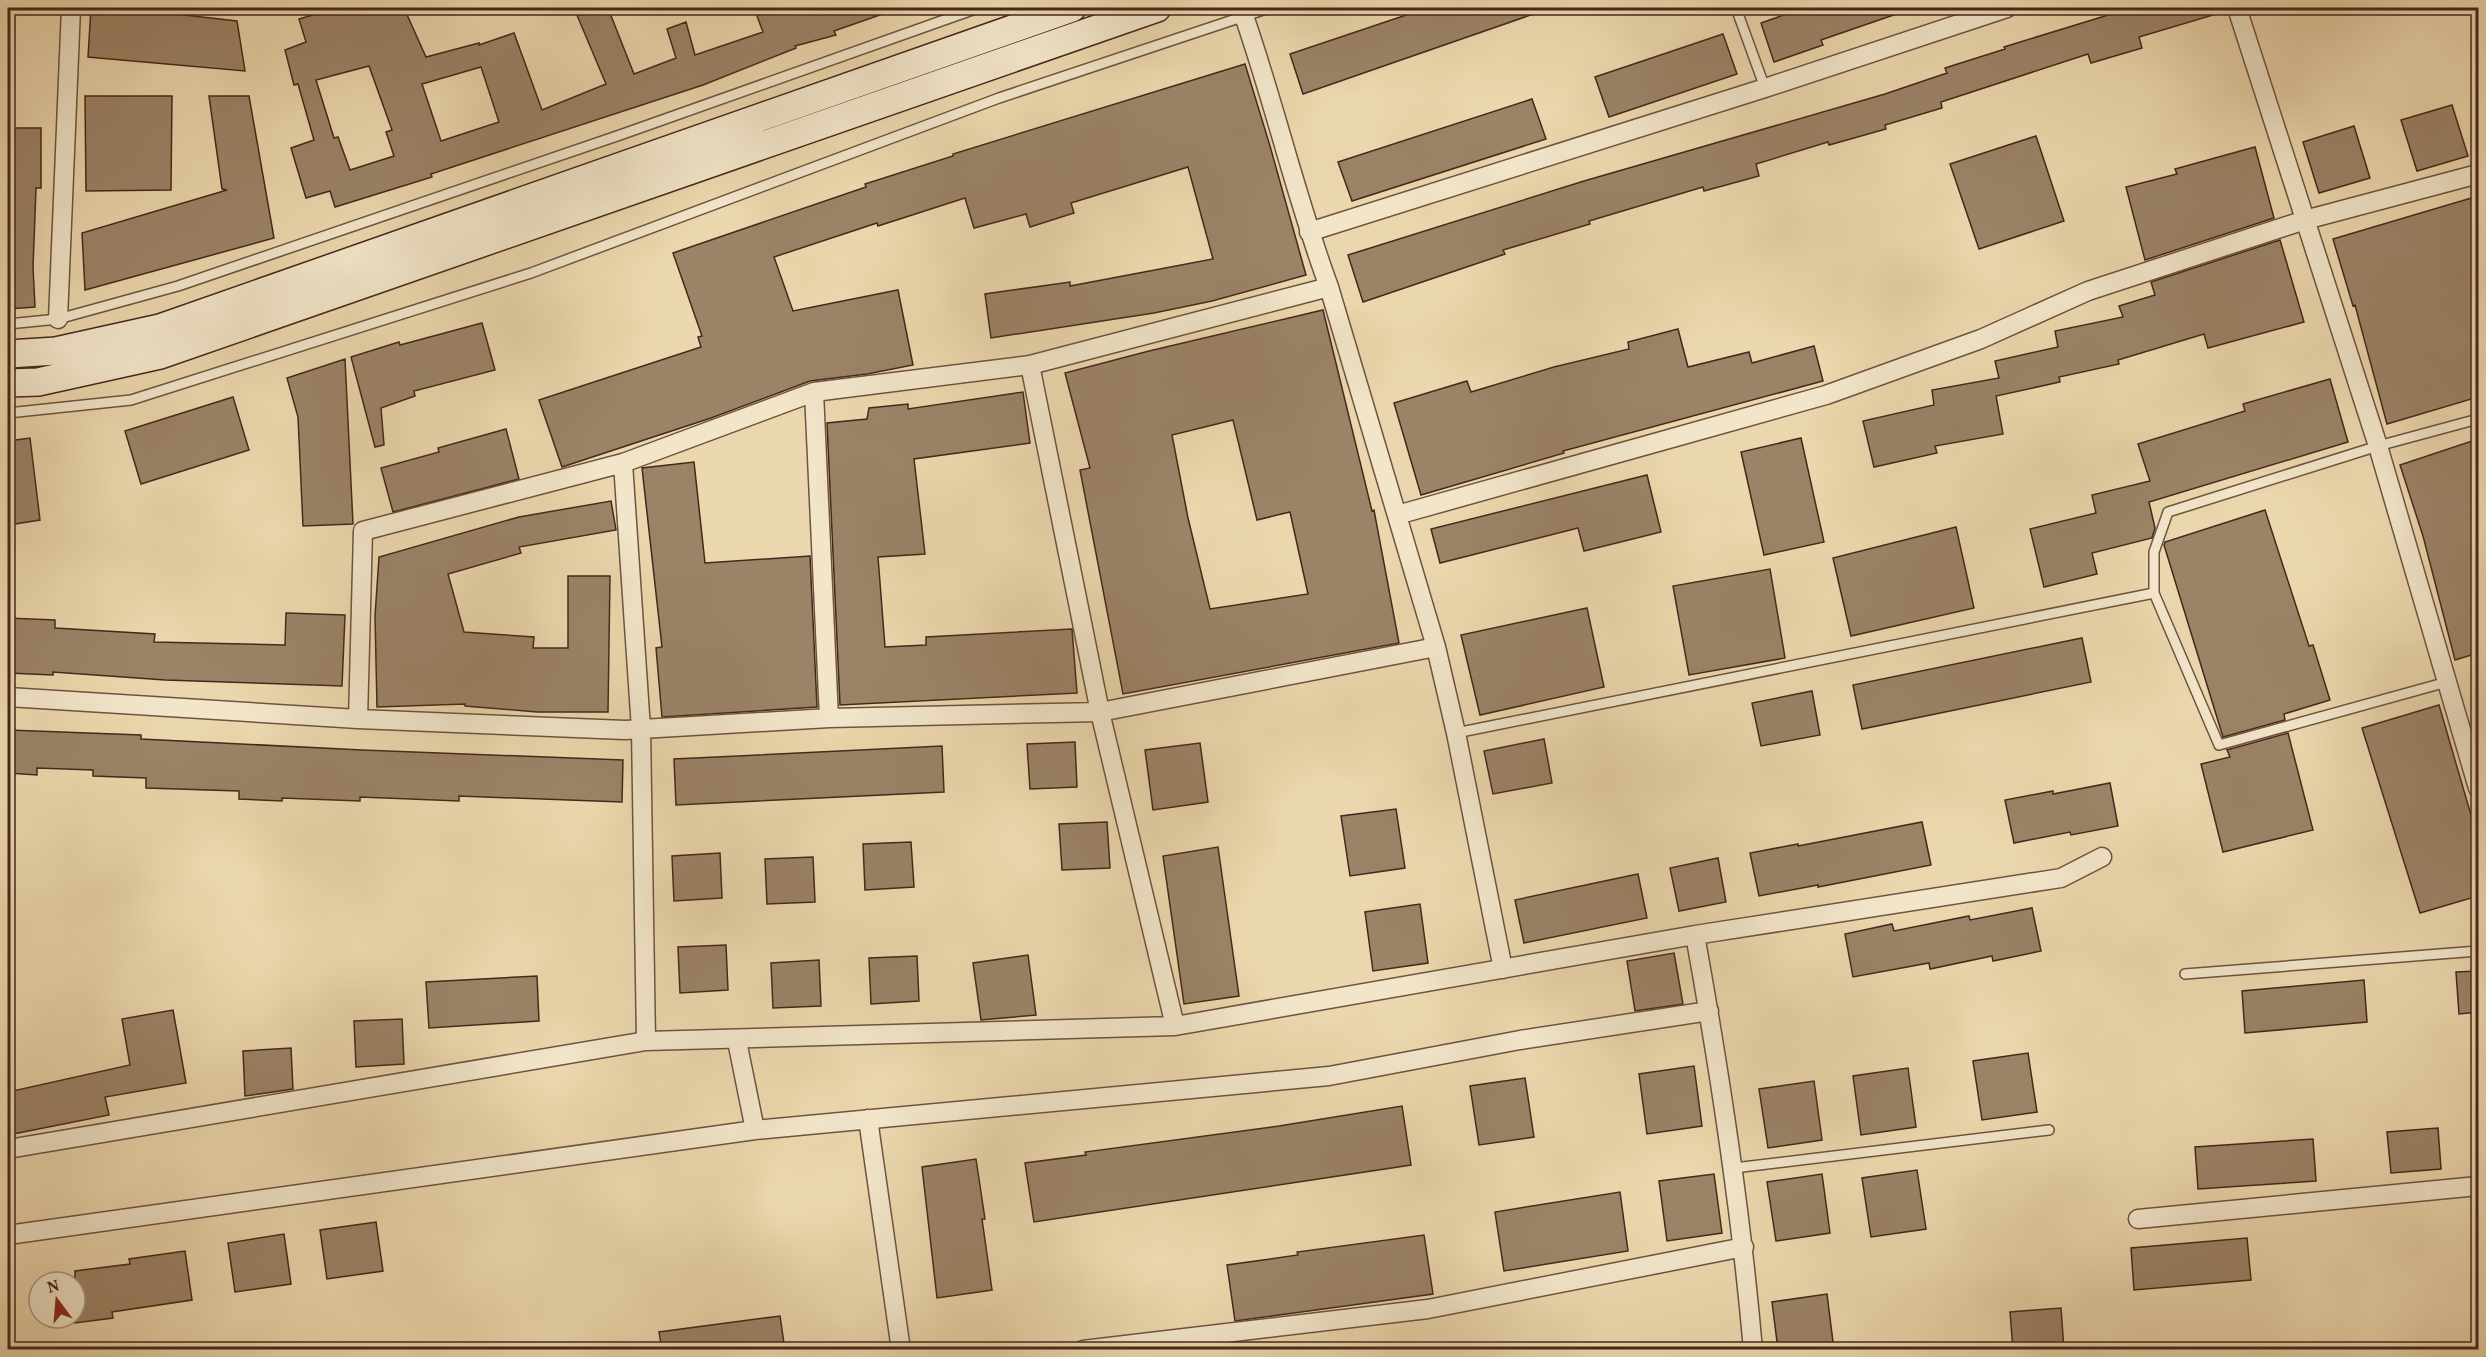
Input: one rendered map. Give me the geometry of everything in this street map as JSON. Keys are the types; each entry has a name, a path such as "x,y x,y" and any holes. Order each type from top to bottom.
{"main road":[{"path":"8,354 56,351 160,328 1072,8"},
{"path":"8,383 38,382 160,355 1157,8"}],"street":[{"path":"58,320 70,8"},
{"path":"1309,232 1765,88 2007,8"},
{"path":"2237,8 2378,446 2478,788"},
{"path":"1244,16 1259,58 1309,232 1329,286 1436,647 1456,733 1503,969"},
{"path":"1397,514 1826,395 1981,339 2088,291 2305,220 2478,174"},
{"path":"358,719 363,531 624,463 814,393 1030,365 1329,286"},
{"path":"1030,365 1100,712 1175,1026"},
{"path":"814,393 829,718"},
{"path":"624,463 641,729 646,1041"},
{"path":"8,697 358,719 625,730 829,718 1100,712 1436,647"},
{"path":"8,1149 646,1041 738,1041 1175,1026 1695,935 2061,878 2102,857"},
{"path":"1695,935 1734,1168 1753,1350"},
{"path":"8,1235 755,1130 1329,1077 1520,1040 1709,1011"},
{"path":"738,1041 755,1130"},
{"path":"868,1119 901,1350"},
{"path":"2138,1219 2478,1186"},
{"path":"1083,1350 1428,1309 1744,1247"}],"lane":[{"path":"8,324 58,320 212,274 620,135 978,8"},
{"path":"8,413 131,400 531,273 988,102 1269,8"},
{"path":"1736,8 1765,88"},
{"path":"2447,682 2218,745 2154,593 2154,552 2168,512 2378,446 2478,419"},
{"path":"1456,733 2154,593"},
{"path":"2185,974 2478,951"},
{"path":"1734,1168 2049,1130"}],"building":[{"path":"91,8 122,8 237,21 245,71 88,57"},
{"path":"336,8 404,8 426,57 479,43 479,45 514,33 542,110 606,84 574,8 608,8 634,74 676,58 667,29 686,22 695,55 763,32 754,8 893,8 894,10 834,31 836,35 795,46 796,48 703,85 431,174 432,177 335,207 330,191 306,198 291,148 314,140 298,84 294,85 285,50 306,42 299,19","holes":["369,66 392,130 386,132 394,156 350,170 338,137 334,138 316,80","481,67 499,122 441,141 422,84"]},
{"path":"1427,8 1544,8 1545,10 1303,94 1290,54"},
{"path":"1804,8 1907,8 1908,10 1821,40 1823,45 1774,62 1761,23"},
{"path":"2131,8 2222,8 2223,12 2139,37 2142,48 2091,63 2088,54 1941,102 1942,108 1885,125 1886,129 1829,145 1828,142 1756,164 1759,176 1704,191 1703,187 1589,221 1590,224 1503,250 1505,254 1363,302 1348,255 1584,181 1885,94 1947,73 1945,68 2005,49 2004,47"},
{"path":"1723,34 1737,74 1609,117 1595,77"},
{"path":"1245,64 1306,275 1212,301 1154,313 991,338 985,294 1070,282 1070,286 1213,259 1188,167 1071,203 1074,213 1030,227 1026,214 974,228 965,198 878,226 877,223 774,257 793,311 898,290 913,365 867,374 810,381 711,418 562,467 539,400 701,347 698,337 702,336 673,253 866,187 865,184 953,156 953,154"},
{"path":"85,96 172,96 171,190 86,191"},
{"path":"209,96 249,96 274,238 85,290 82,233 227,190 222,189"},
{"path":"1532,99 1546,139 1352,201 1338,162"},
{"path":"2452,105 2468,156 2417,171 2401,120"},
{"path":"2354,126 2370,178 2319,193 2303,142"},
{"path":"8,128 41,128 41,188 36,188 33,267 35,307 8,309"},
{"path":"2036,136 2064,221 1979,249 1950,164"},
{"path":"2255,147 2274,218 2145,260 2126,187 2177,174 2175,169"},
{"path":"2478,196 2478,397 2387,424 2355,305 2353,306 2333,239"},
{"path":"2280,240 2304,322 2208,348 2204,334 2118,360 2119,364 2059,377 2060,382 1996,396 2003,434 1935,446 1937,453 1874,467 1863,421 1934,405 1932,390 1999,378 1995,361 2058,347 2055,331 2123,317 2119,306 2155,295 2151,282"},
{"path":"1323,310 1372,511 1374,510 1399,643 1123,694 1080,470 1090,468 1065,373","holes":["1233,420 1257,520 1290,512 1308,594 1210,609 1188,518 1172,435"]},
{"path":"482,323 495,370 414,391 415,396 381,408 384,445 375,447 351,357 399,342 400,345"},
{"path":"1678,329 1688,367 1749,352 1752,363 1814,346 1823,381 1563,451 1564,453 1421,495 1394,403 1467,381 1471,392 1554,367 1629,349 1628,342"},
{"path":"345,359 353,524 303,526 298,417 287,378"},
{"path":"2330,379 2348,442 2149,502 2155,528 2152,538 2092,553 2097,574 2044,587 2030,529 2096,513 2092,495 2150,481 2138,444 2245,411 2243,404"},
{"path":"1023,392 1030,443 914,459 925,554 878,557 885,647 926,645 926,637 1072,629 1077,693 840,705 827,423 867,419 869,408 908,404 908,409"},
{"path":"233,397 249,450 141,484 125,431"},
{"path":"506,429 519,479 393,512 381,468 439,452 438,448"},
{"path":"30,438 40,520 8,525 8,441"},
{"path":"1801,438 1824,542 1764,555 1741,452"},
{"path":"2478,439 2478,653 2455,660 2423,536 2400,465"},
{"path":"694,462 705,563 810,556 817,707 662,717 656,648 662,647 642,468"},
{"path":"1647,475 1661,532 1584,551 1578,528 1440,563 1431,529"},
{"path":"611,501 616,530 519,547 521,553 448,574 464,632 534,637 533,648 568,648 568,576 610,576 608,712 537,712 465,706 465,704 377,707 375,616 379,557 519,517"},
{"path":"2265,510 2309,646 2313,645 2330,700 2284,714 2285,720 2223,737 2164,545 2165,542"},
{"path":"1956,527 1974,608 1851,636 1833,558"},
{"path":"1770,569 1785,658 1689,675 1673,586"},
{"path":"1587,608 1604,687 1480,715 1461,635"},
{"path":"286,613 345,615 342,686 165,680 53,672 53,675 8,673 8,618 55,620 55,628 155,634 154,642 285,645"},
{"path":"2082,638 2091,682 1862,729 1853,685"},
{"path":"1812,691 1820,735 1761,746 1752,703"},
{"path":"2439,705 2473,822 2478,820 2478,896 2420,913 2362,728"},
{"path":"8,730 141,735 141,739 362,750 623,760 622,802 459,796 459,801 360,797 360,801 239,799 239,791 146,788 146,778 93,776 93,770 37,768 37,775 8,773"},
{"path":"2288,733 2313,830 2223,852 2201,764 2230,757 2227,750"},
{"path":"1544,739 1552,783 1493,794 1484,751"},
{"path":"1075,742 1077,787 1030,789 1027,744"},
{"path":"1200,743 1208,802 1153,810 1145,750"},
{"path":"942,746 944,792 676,805 674,759"},
{"path":"2110,783 2118,826 2071,835 2070,832 2014,843 2005,800"},
{"path":"1396,809 1405,868 1350,876 1341,816"},
{"path":"1107,822 1110,868 1062,870 1059,824"},
{"path":"1922,822 1931,865 1759,896 1750,853"},
{"path":"911,842 914,887 865,890 863,844"},
{"path":"1218,847 1239,996 1184,1004 1163,856"},
{"path":"720,853 722,898 674,901 672,856"},
{"path":"813,857 815,902 767,904 765,859"},
{"path":"1718,858 1726,902 1679,911 1670,868"},
{"path":"1638,874 1647,918 1524,943 1515,900"},
{"path":"1420,904 1428,963 1373,971 1365,912"},
{"path":"2032,908 2041,951 1993,961 1992,956 1930,969 1929,963 1853,977 1845,934 1892,924 1894,931 1969,916 1970,920"},
{"path":"726,945 728,990 680,993 678,947"},
{"path":"1674,953 1683,1004 1635,1011 1627,961"},
{"path":"1028,955 1036,1015 981,1020 973,963"},
{"path":"917,956 919,1001 871,1004 869,958"},
{"path":"819,960 821,1006 773,1008 771,963"},
{"path":"2478,971 2478,1012 2459,1014 2456,972"},
{"path":"537,976 539,1021 429,1028 426,982"},
{"path":"2364,980 2367,1022 2245,1033 2242,991"},
{"path":"173,1010 186,1083 105,1097 109,1115 8,1135 8,1092 130,1065 122,1019"},
{"path":"402,1019 404,1064 356,1067 354,1021"},
{"path":"291,1048 293,1089 245,1096 243,1051"},
{"path":"2028,1053 2037,1112 1982,1120 1973,1061"},
{"path":"1694,1066 1702,1126 1647,1134 1639,1074"},
{"path":"1908,1068 1916,1127 1861,1135 1853,1076"},
{"path":"1525,1078 1534,1137 1479,1145 1470,1086"},
{"path":"1814,1081 1822,1140 1768,1148 1759,1089"},
{"path":"1402,1106 1411,1165 1034,1222 1025,1163 1086,1155 1085,1152 1279,1126"},
{"path":"2438,1128 2441,1169 2391,1173 2387,1132"},
{"path":"2313,1139 2316,1181 2198,1189 2195,1147"},
{"path":"976,1159 992,1290 937,1298 922,1167"},
{"path":"1917,1170 1926,1229 1871,1237 1862,1178"},
{"path":"1714,1174 1722,1233 1667,1241 1659,1181"},
{"path":"1822,1174 1830,1233 1776,1241 1767,1182"},
{"path":"1620,1192 1628,1251 1504,1271 1495,1212"},
{"path":"376,1222 383,1271 327,1279 320,1230"},
{"path":"284,1234 291,1284 235,1292 228,1243"},
{"path":"1424,1235 1433,1294 1235,1321 1227,1265 1298,1255 1297,1252"},
{"path":"2247,1238 2251,1280 2134,1290 2131,1248"},
{"path":"185,1251 192,1300 112,1312 113,1318 87,1321 87,1270 83,1270 130,1264 129,1259"},
{"path":"1827,1294 1834,1350 1778,1350 1772,1302"},
{"path":"2061,1308 2064,1350 2013,1350 2010,1312"},
{"path":"780,1316 785,1350 662,1350 659,1332"}]}
